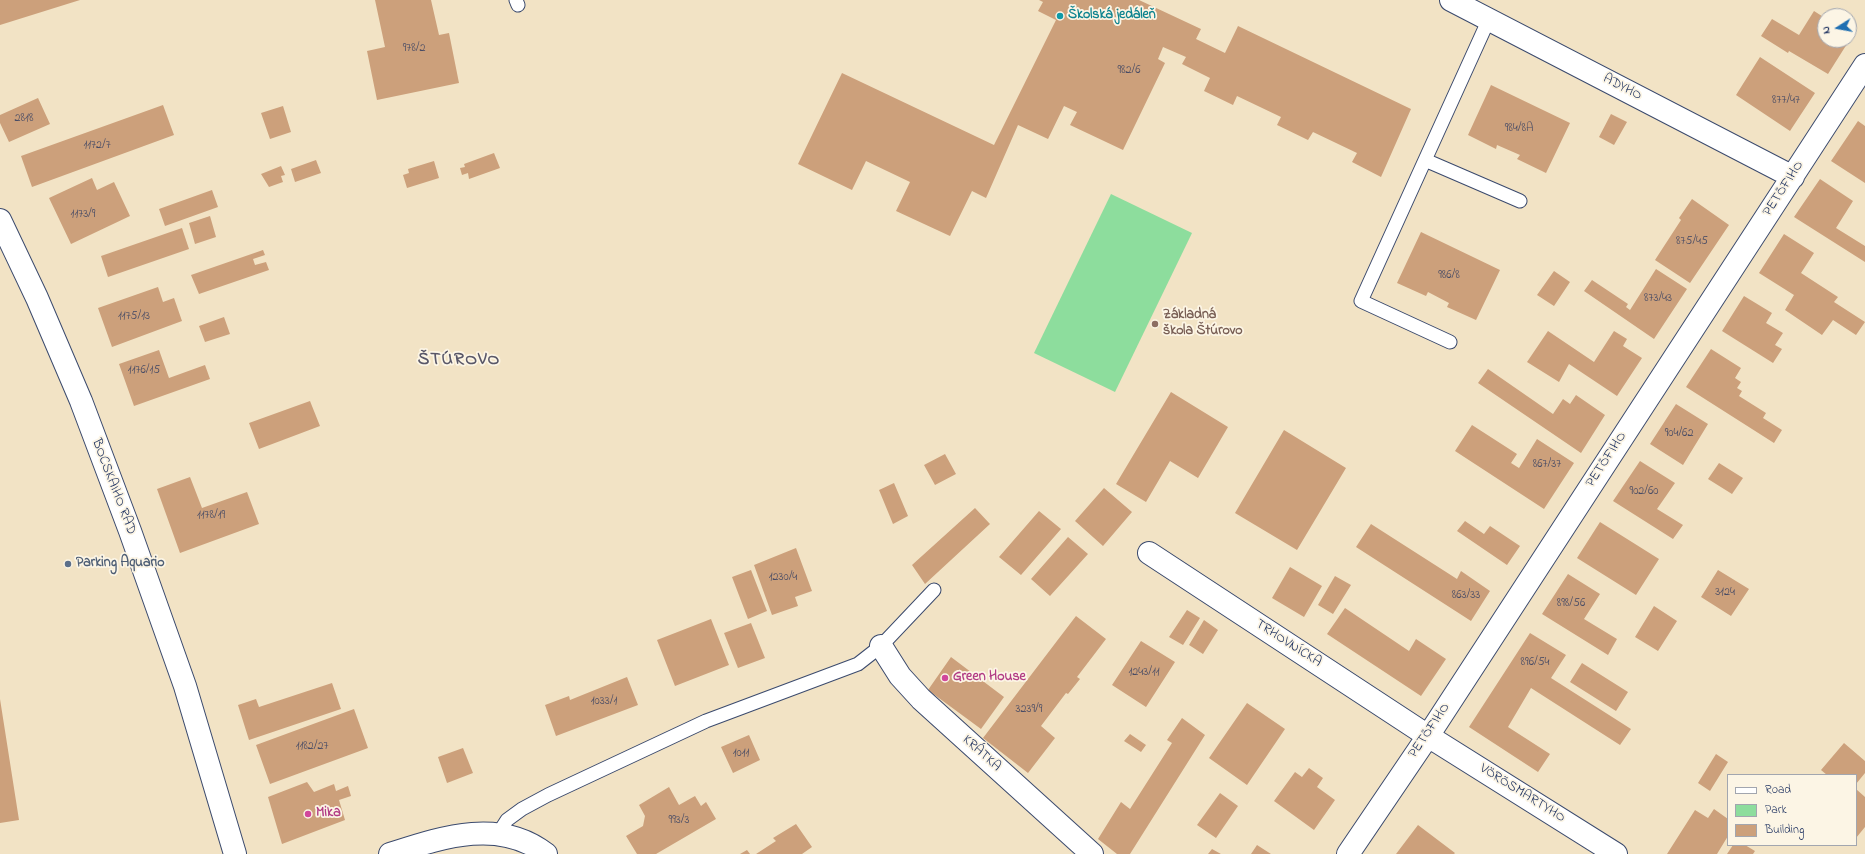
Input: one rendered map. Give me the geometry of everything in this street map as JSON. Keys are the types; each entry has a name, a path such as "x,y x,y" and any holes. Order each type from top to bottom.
{"street":[{"name":"ADYHO","path":"1452,0 1793,176"},
{"name":"PETŐFIHO","path":"1348,854 1428,736 1865,65"},
{"name":"BOCSKAIHO RAD","path":"0,220 37,298 81,401 130,531 185,686 235,854"},
{"name":"TRHOVNÍCKA","path":"1149,553 1428,736"},
{"name":"KRÁTKA","path":"880,646 900,676 921,699 1092,854"},
{"name":"VÖRÖSMARTYHO","path":"1428,736 1616,854"},
{"path":"390,854 444,837 471,833 498,834 522,841 546,854"}],"lane":[{"path":"1450,342 1361,301 1489,19"},
{"path":"1425,160 1520,201"},
{"path":"498,834 507,820 522,809 548,795 706,721 858,664 880,646 934,590"}],"green space":[{"path":"1111,194 1192,233 1115,392 1034,353"}],"building":[{"path":"0,0 80,0 0,25"},
{"path":"375,0 431,0 439,35 449,33 459,83 377,100 367,51 385,47"},
{"path":"1039,0 1139,0 1201,29 1196,39 1225,53 1238,26 1411,109 1381,177 1352,162 1357,153 1313,132 1308,140 1277,125 1281,117 1237,96 1233,105 1204,91 1210,78 1182,64 1186,57 1163,47 1158,59 1165,63 1123,150 1070,125 1077,112 1064,106 1048,139 1018,125 986,198 972,191 950,236 896,211 910,182 866,161 852,190 798,164 842,73 994,145 1056,20 1038,11 1043,2"},
{"path":"1814,11 1817,13 1817,48 1844,48 1828,74 1789,51 1788,53 1761,36 1772,19 1799,35"},
{"path":"1760,57 1815,93 1790,131 1736,95"},
{"path":"1491,85 1570,123 1546,173 1517,159 1520,155 1497,145 1496,149 1468,135"},
{"path":"38,98 50,124 9,142 0,123 0,115"},
{"path":"163,105 174,135 32,187 21,156"},
{"path":"283,106 291,132 270,139 261,113"},
{"path":"1611,114 1627,122 1614,145 1599,137"},
{"path":"1858,121 1865,126 1865,183 1831,161"},
{"path":"494,153 500,168 469,179 468,173 462,175 460,168 465,167 464,164"},
{"path":"316,160 321,173 295,182 291,169"},
{"path":"434,161 439,178 407,188 403,175 409,173 408,169"},
{"path":"281,166 285,175 281,176 283,182 269,187 261,174"},
{"path":"92,178 97,190 114,182 130,216 71,244 49,198"},
{"path":"1820,179 1853,201 1836,228 1865,246 1865,262 1794,217"},
{"path":"212,190 218,207 165,226 159,209"},
{"path":"1692,199 1729,225 1690,283 1655,260 1681,220 1679,218"},
{"path":"210,216 216,237 195,244 189,223"},
{"path":"182,228 189,249 108,277 101,256"},
{"path":"1421,232 1500,270 1476,320 1447,307 1449,303 1428,292 1426,296 1397,283"},
{"path":"1784,234 1814,253 1801,273 1838,297 1834,302 1865,322 1856,335 1833,320 1822,335 1785,310 1794,295 1759,273"},
{"path":"263,250 265,255 253,259 255,265 266,262 269,270 199,294 191,275"},
{"path":"1656,269 1687,289 1654,339 1584,291 1592,280 1628,304 1626,307 1630,310"},
{"path":"1554,271 1570,282 1554,306 1537,295"},
{"path":"158,287 163,302 174,298 182,321 112,347 98,308"},
{"path":"1744,296 1772,313 1766,323 1783,333 1775,345 1782,349 1773,363 1722,331"},
{"path":"224,317 230,334 205,342 199,326"},
{"path":"1548,331 1594,362 1614,331 1627,339 1623,346 1642,358 1617,396 1569,364 1559,382 1527,362"},
{"path":"1711,349 1741,368 1735,378 1741,382 1737,388 1742,391 1739,396 1766,413 1763,418 1782,430 1774,443 1686,387"},
{"path":"159,350 169,378 205,365 210,379 134,406 119,364"},
{"path":"1488,369 1553,414 1563,399 1570,404 1576,395 1605,415 1581,453 1478,383"},
{"path":"1171,392 1228,427 1198,478 1170,461 1146,502 1116,484"},
{"path":"310,401 320,426 259,449 249,423"},
{"path":"1676,404 1708,424 1683,465 1650,444"},
{"path":"1472,425 1517,454 1511,463 1519,468 1537,439 1574,463 1544,509 1455,451"},
{"path":"1284,430 1346,468 1297,550 1235,513"},
{"path":"945,454 956,474 935,485 924,465"},
{"path":"1640,461 1675,483 1657,509 1683,525 1673,539 1613,501"},
{"path":"1719,463 1743,478 1732,494 1708,479"},
{"path":"190,477 202,508 247,492 259,524 180,553 157,489"},
{"path":"894,483 908,516 893,524 879,490"},
{"path":"1104,488 1132,512 1103,546 1075,521"},
{"path":"975,508 990,524 925,584 912,565"},
{"path":"1039,511 1061,529 1021,575 999,557"},
{"path":"1465,521 1484,534 1490,526 1520,546 1507,565 1457,531"},
{"path":"1600,522 1659,559 1636,595 1577,558"},
{"path":"1371,524 1457,579 1461,571 1490,591 1471,621 1356,547"},
{"path":"1068,537 1088,554 1050,596 1031,579"},
{"path":"796,548 812,591 795,597 798,606 772,615 754,565"},
{"path":"1290,567 1322,586 1304,617 1272,598"},
{"path":"751,570 767,611 748,619 732,577"},
{"path":"1718,570 1749,589 1731,616 1701,597"},
{"path":"1568,574 1600,594 1584,619 1617,639 1608,655 1542,614"},
{"path":"1335,576 1351,585 1333,614 1318,605"},
{"path":"1654,606 1677,621 1658,651 1635,637"},
{"path":"1345,608 1409,651 1416,639 1446,659 1421,696 1327,634"},
{"path":"1187,610 1200,618 1183,645 1169,637"},
{"path":"1076,616 1106,639 1077,677 1080,679 1068,694 1066,693 1041,726 1055,738 1028,773 983,738"},
{"path":"711,619 729,665 675,686 657,640"},
{"path":"1204,620 1218,630 1203,654 1189,645"},
{"path":"751,623 765,658 738,668 724,633"},
{"path":"1530,633 1566,655 1551,678 1631,729 1620,745 1531,688 1508,727 1550,754 1538,772 1469,727"},
{"path":"1141,641 1175,662 1146,707 1112,685"},
{"path":"951,657 1004,697 981,729 928,690"},
{"path":"1582,663 1628,692 1616,711 1570,682"},
{"path":"627,677 638,705 556,736 545,705 569,696 570,700"},
{"path":"332,683 341,709 249,740 238,705 256,699 259,707"},
{"path":"0,699 19,820 0,823"},
{"path":"1247,703 1285,729 1247,785 1209,758"},
{"path":"354,709 368,748 270,784 256,745"},
{"path":"1182,718 1205,735 1130,854 1117,854 1098,839 1121,802 1130,809 1172,743 1167,740"},
{"path":"1130,734 1146,745 1141,752 1124,741"},
{"path":"749,735 760,760 733,773 721,747"},
{"path":"1844,743 1865,761 1865,773 1857,783 1857,774 1826,774 1821,770"},
{"path":"463,748 473,773 447,783 438,757"},
{"path":"1716,754 1728,762 1710,791 1698,783"},
{"path":"1309,768 1323,778 1317,787 1335,800 1314,830 1274,801 1295,772 1302,777"},
{"name":"Mika","path":"307,782 314,792 334,784 336,791 348,786 351,796 339,800 345,820 282,844 268,797"},
{"path":"669,787 679,805 695,796 701,806 706,802 716,819 656,854 637,854 626,836 643,826 645,816 639,805"},
{"path":"1857,790 1865,797 1865,827 1857,837"},
{"path":"1220,793 1238,806 1216,838 1197,825"},
{"path":"1714,809 1727,818 1727,838 1717,854 1667,854 1695,810 1708,818"},
{"path":"796,824 812,847 802,854 756,854 776,841 773,838"},
{"path":"1418,825 1455,853 1396,854"},
{"path":"1257,845 1271,854 1251,854"},
{"path":"1732,846 1747,846 1755,851 1753,854 1727,854"},
{"path":"1212,849 1221,854 1208,854"},
{"path":"747,850 750,854 740,854"}],"place":[{"name":"Školská jedáleň","path":"1060,16"},
{"name":"Základná škola Štúrovo","path":"1155,324"},
{"name":"Parking Aquario","path":"68,564"},
{"name":"Green House","path":"945,678"},
{"name":"Mika","path":"308,814"}],"district":[{"name":"ŠTÚROVO","path":"459,361"}]}
